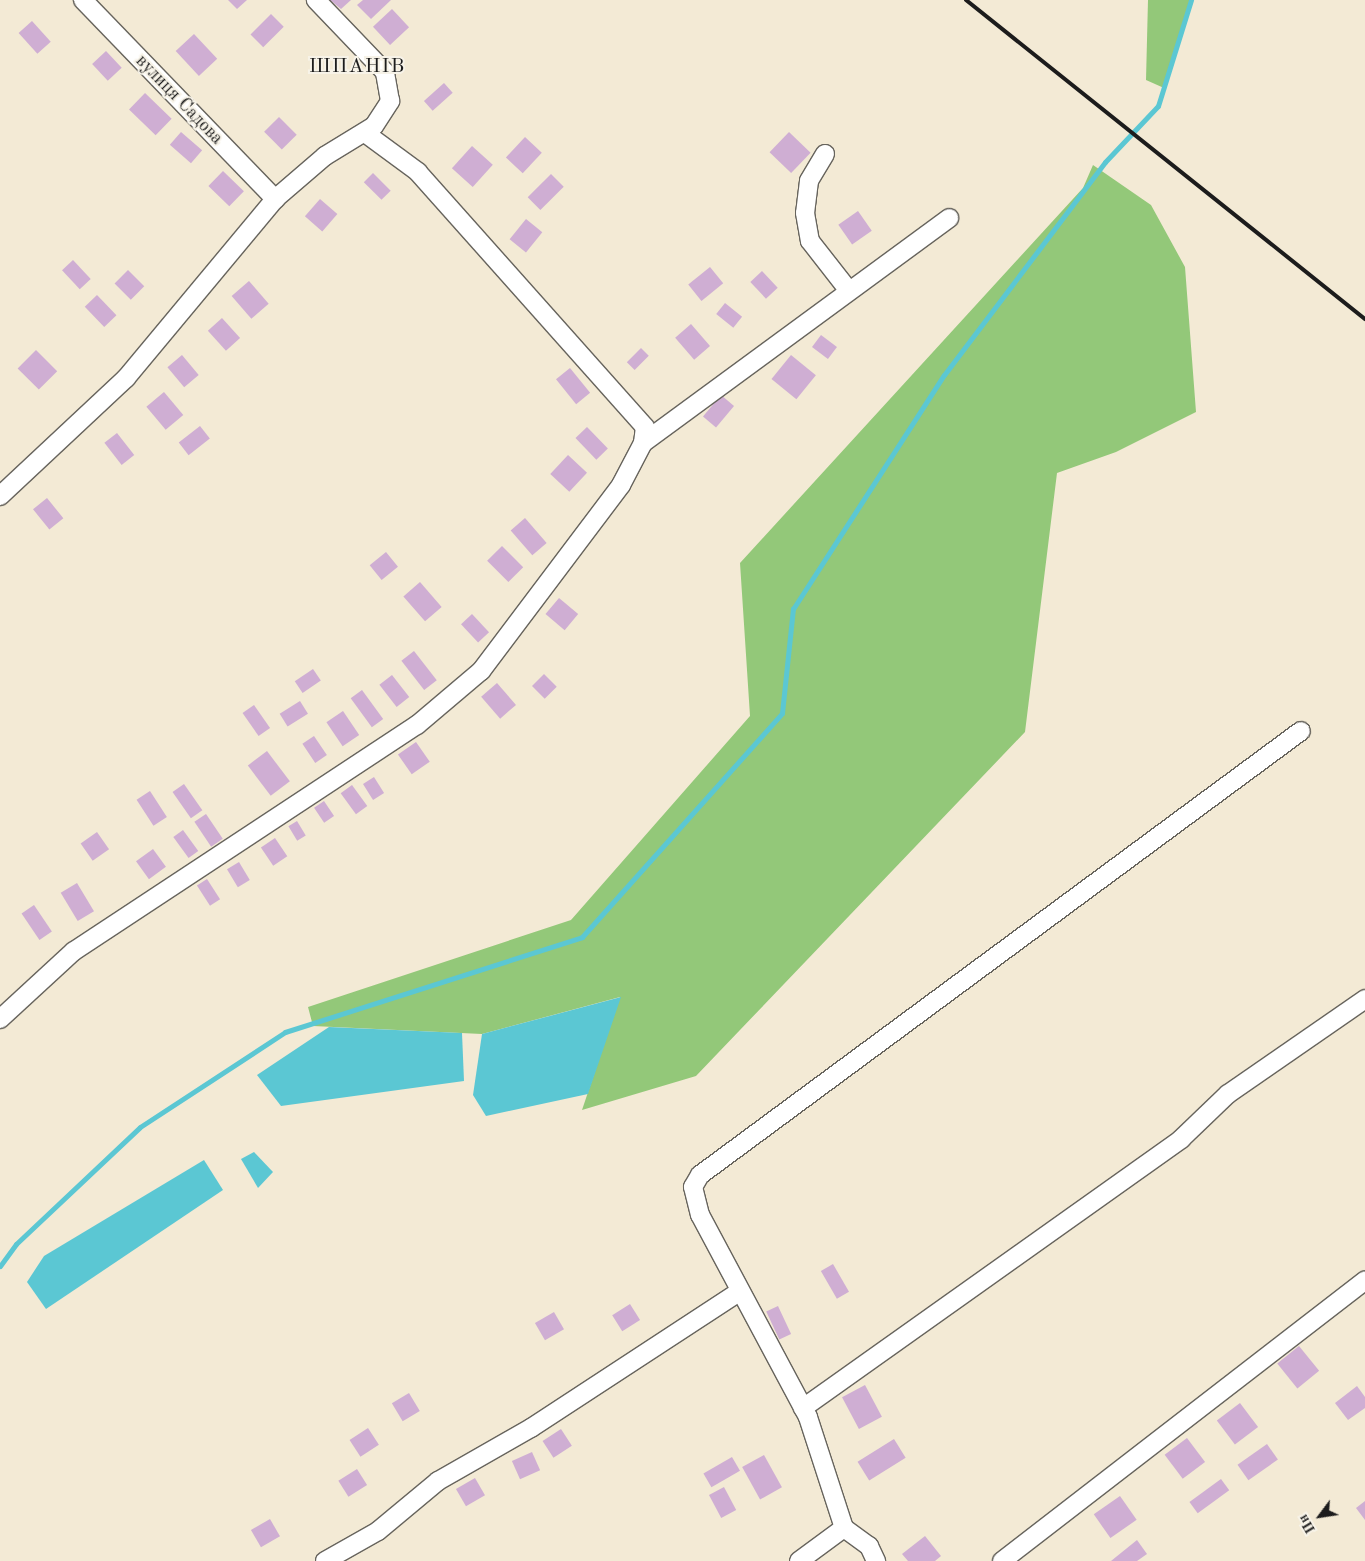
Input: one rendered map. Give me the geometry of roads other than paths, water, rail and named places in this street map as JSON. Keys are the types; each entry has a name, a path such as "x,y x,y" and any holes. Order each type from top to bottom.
{"street":[{"name":"вулиця Садова","path":"83,0 275,199"},
{"path":"0,496 126,378 275,199 325,156 365,133 390,101 389,79 375,58 316,0"},
{"path":"0,1019 74,951 417,725 481,671 621,485 643,442 645,427 418,172 365,133"},
{"path":"825,154 809,181 805,213 810,240 849,291"},
{"path":"643,442 949,218"},
{"path":"876,1561 869,1546 844,1528 803,1408 694,1201 693,1187 710,1165 1301,731"},
{"path":"803,1408 1180,1139 1228,1094 1365,999"},
{"path":"1002,1561 1365,1280"},
{"path":"325,1561 378,1530 444,1477 531,1428 740,1291"},
{"path":"799,1561 844,1528"}],"water":[{"path":"621,997 588,1094 486,1116 473,1095 482,1034"},
{"path":"329,1027 462,1033 464,1081 281,1106 257,1075"},
{"path":"254,1152 273,1172 258,1188 241,1159"},
{"path":"204,1160 223,1190 46,1309 27,1282 44,1256"}],"waterway":[{"path":"0,1266 16,1244 140,1127 285,1032 582,937 782,713 793,609 944,375 1105,162 1158,106 1191,0"}],"railway":[{"path":"966,0 1365,319"}],"district":[{"name":"ШПАНІВ","path":"357,67"}]}
